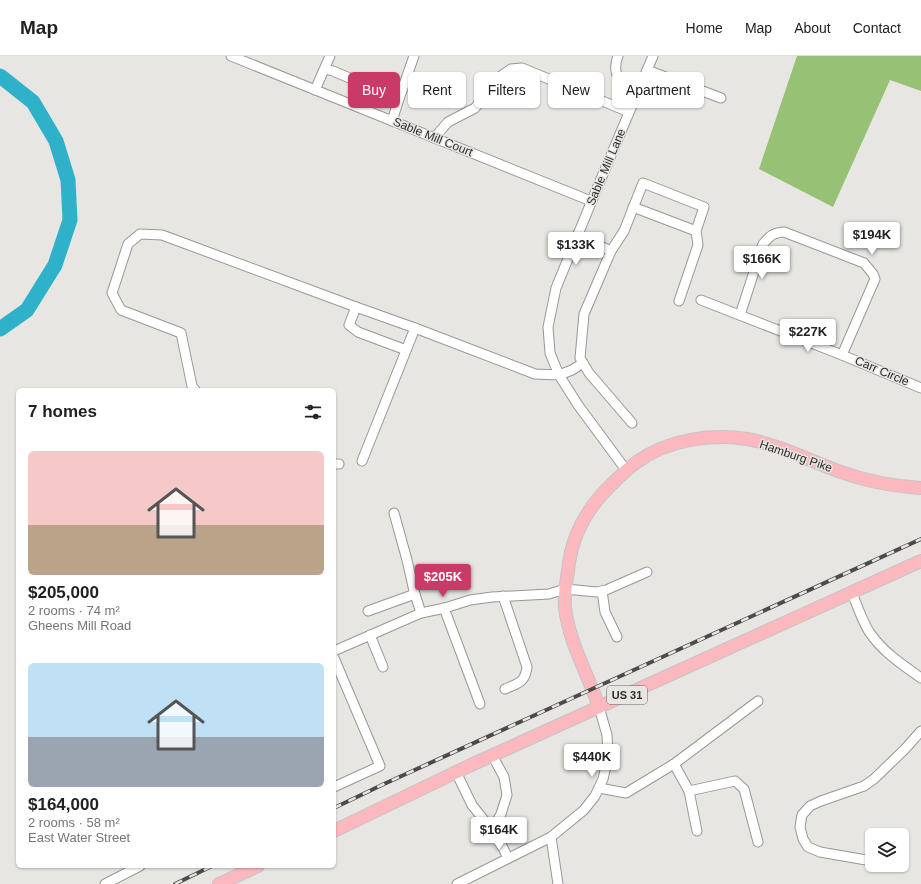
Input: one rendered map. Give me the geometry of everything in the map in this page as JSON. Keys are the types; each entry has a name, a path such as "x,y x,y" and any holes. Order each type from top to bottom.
{"main road":[{"name":"Hamburg Pike","path":"599,707 593,689 582,666 569,628 565,607 565,589 570,559 576,536 585,519 602,494 626,470 638,461 668,446 692,439 728,437 748,440 778,448 866,480 898,486 921,488"},
{"name":"US 31","path":"336,830 492,755 921,561"},
{"path":"219,884 254,868"}],"street":[{"name":"Sable Mill Court","path":"231,56 591,200"},
{"path":"315,90 330,56"},
{"path":"400,94 414,56"},
{"path":"616,72 616,61 618,56"},
{"name":"Sable Mill Lane","path":"647,70 653,56"},
{"path":"434,138 448,122 476,108 498,78 512,69 522,68 629,112"},
{"path":"325,69 348,77"},
{"path":"647,70 721,98"},
{"path":"392,121 396,108"},
{"name":"Sable Mill Lane","path":"626,470 578,405 559,376 550,354 548,327 556,288 591,200 631,108"},
{"path":"632,423 589,373 580,358 584,314 611,251 624,231 643,184 704,207 696,231 698,245 679,301"},
{"path":"633,207 696,231"},
{"name":"Carr Circle","path":"740,315 763,244 775,233 784,232 864,263 875,279 842,355"},
{"path":"194,388 181,333 121,310 112,293 128,244 140,234 162,235 415,328 535,374 559,376 582,363"},
{"path":"577,235 611,251"},
{"name":"Carr Circle","path":"701,300 842,355 921,388"},
{"path":"356,307 349,325 358,332 406,350"},
{"path":"362,461 415,328"},
{"path":"394,513 421,613"},
{"path":"336,650 421,613 470,600 492,596 549,594 565,589 597,592 606,590 646,572"},
{"path":"602,591 605,612 617,638"},
{"path":"852,593 869,631 878,644 921,678"},
{"path":"368,611 415,594"},
{"path":"503,596 527,667 526,676 521,681 505,689"},
{"path":"444,608 480,704"},
{"path":"370,635 383,667"},
{"path":"336,663 380,766 336,786"},
{"path":"599,788 626,793 674,764 758,701"},
{"path":"457,884 551,837 584,810 595,796 599,788 603,779 608,757 607,735 599,707"},
{"path":"865,860 820,852 808,847 803,839 800,827 802,815 810,806 869,783 905,749 921,731"},
{"path":"492,755 504,777 507,796 501,814 492,830"},
{"path":"674,764 689,790 697,831"},
{"path":"456,772 472,805 498,838 508,858"},
{"path":"689,790 735,781 744,789 758,842"},
{"path":"551,837 558,884"},
{"path":"105,884 136,868"}],"green space":[{"path":"797,56 921,56 921,91 890,80 833,207 759,169"}],"waterway":[{"path":"0,76 33,102 56,141 68,180 70,220 55,265 27,310 0,329"}],"railway":[{"path":"336,807 921,539"},
{"path":"175,884 208,868"}]}
